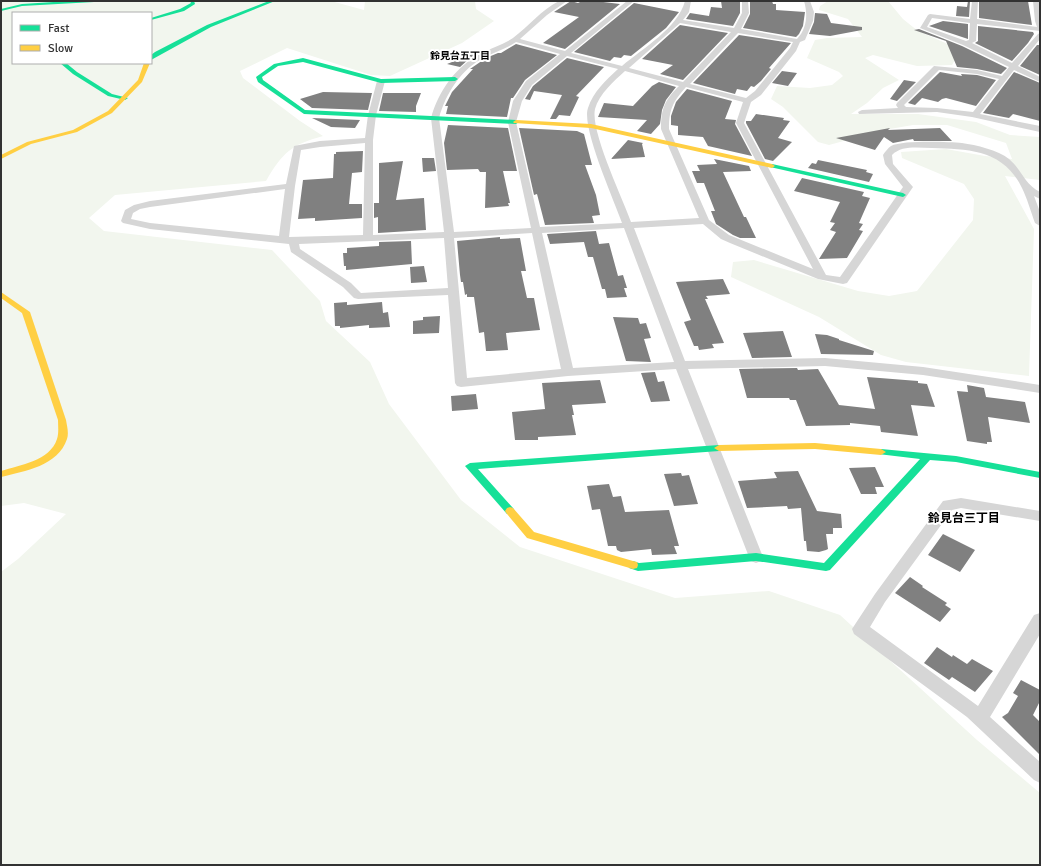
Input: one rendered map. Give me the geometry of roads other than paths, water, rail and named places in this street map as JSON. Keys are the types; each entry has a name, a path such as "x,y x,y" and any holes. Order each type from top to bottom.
{"street":[{"path":"1,10 22,5 94,1"},
{"path":"152,19 182,10 193,4 192,1"},
{"path":"152,57 203,28 273,1"},
{"path":"564,1 549,10 515,40 472,62 450,85 437,110 435,118 449,235 461,383 568,372 682,365 825,362 923,371 1040,389"},
{"path":"568,372 512,122 515,106 520,95 529,83 631,1"},
{"path":"688,1 688,4 679,21 624,68 600,94 591,108 591,126 627,226 715,448 756,557"},
{"path":"745,1 747,9 744,20 736,31 671,99 665,114 665,129 705,221 725,237 822,277 843,281 908,187 889,164 887,155 894,148 910,145 963,146 988,152 1005,160 1028,189 1040,196"},
{"path":"807,1 811,11 811,19 801,40 797,41 793,49 781,62 758,93 747,101 740,123 822,277"},
{"path":"966,43 972,41 976,1"},
{"path":"1036,1 1040,28 930,16 923,28 966,43 1040,80"},
{"path":"679,21 797,41"},
{"path":"975,115 1003,78 1040,35"},
{"path":"515,40 747,101"},
{"path":"455,79 382,81 312,61 303,60 276,65 259,77 260,81 304,112 591,126 903,195"},
{"path":"64,64 75,73 110,95 125,98"},
{"path":"1,157 29,143 75,131 110,112 140,81 147,64"},
{"path":"903,110 900,105 936,68 977,72 1003,78"},
{"path":"368,238 369,140 372,115 382,81"},
{"path":"862,112 914,109 975,115 1040,129"},
{"path":"369,140 320,144 297,148 290,186 289,241 295,250 347,285 358,296 453,291"},
{"path":"290,186 150,204 137,207 128,212 126,221 150,226 289,241 449,235 705,221"},
{"path":"1028,189 1028,197 1040,223"},
{"path":"1,294 26,312 62,420 62,437 57,449 41,462 1,474"},
{"path":"928,456 826,567 756,557 638,567 531,535 470,466 715,448 815,446 928,456 1040,475"},
{"path":"1040,516 961,503 948,505 888,586 860,629 980,718 1040,774"},
{"path":"980,718 1040,620"}],"district":[{"name":"鈴見台五丁目","path":"460,55"},
{"name":"鈴見台三丁目","path":"964,518"}]}
